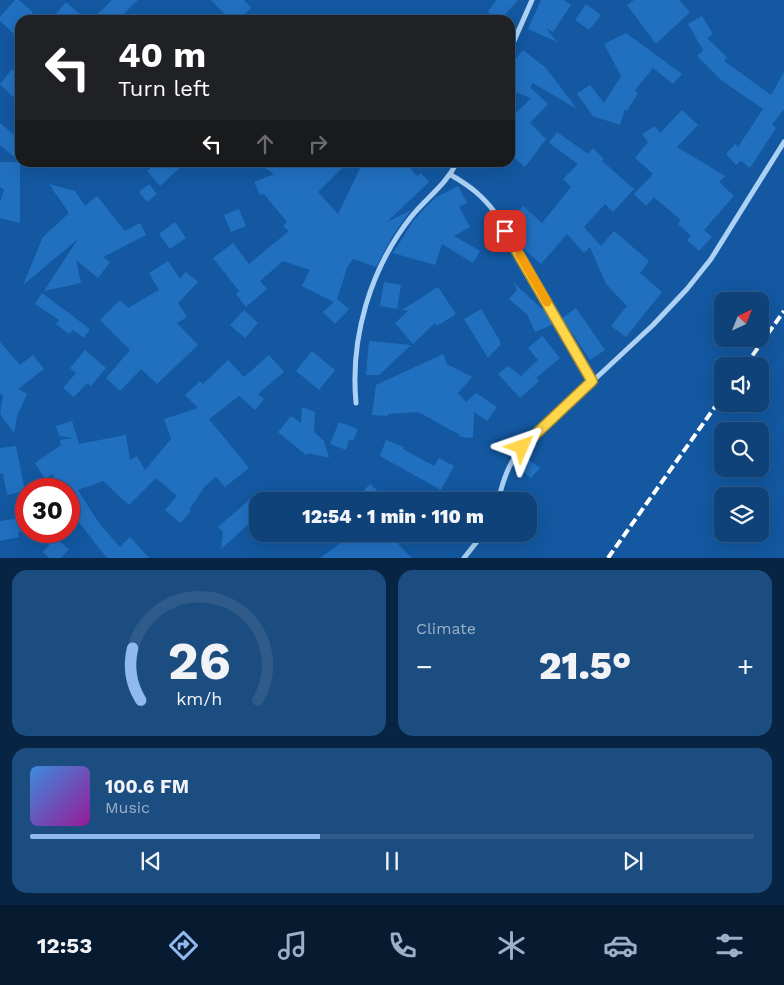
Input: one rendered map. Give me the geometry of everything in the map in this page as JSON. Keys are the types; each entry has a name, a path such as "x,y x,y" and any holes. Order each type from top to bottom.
{"street":[{"path":"515,39 532,0"},
{"path":"500,492 504,477 512,460 522,447 653,325 711,260 784,142"},
{"path":"356,403 354,377 356,346 361,320 386,257 401,230 417,209 451,175 455,167"},
{"path":"451,175 472,187 484,198 496,214 592,381"},
{"path":"464,558 477,542"}],"building":[{"path":"15,0 19,0 33,12 30,15 15,15 14,34 0,21 0,17"},
{"path":"112,0 138,0 122,15 96,15"},
{"path":"211,0 244,0 251,8 243,15 225,15"},
{"path":"497,0 518,0 505,15 494,15 487,12"},
{"path":"541,0 564,0 571,5 553,32 546,28 557,42 528,29"},
{"path":"634,0 679,0 690,12 656,44 627,5"},
{"path":"66,2 81,15 55,15"},
{"path":"586,4 601,15 589,30 575,20"},
{"path":"702,16 713,34 707,38 727,57 724,61 771,95 784,72 784,109 772,125 776,128 750,168 741,161 736,165 726,154 735,144 738,147 763,109 721,80 697,56 703,50 688,24"},
{"path":"626,33 682,74 673,84 653,68 635,90 638,93 627,111 625,109 620,125 593,116 577,94 590,85 604,103 621,76 604,44"},
{"path":"523,50 546,68 577,109 533,83 530,87 548,104 530,123 546,139 525,167 515,158 515,114 531,98 515,92 516,59"},
{"path":"12,69 15,72 15,95 13,97 0,84"},
{"path":"682,110 698,125 677,147 725,176 719,182 734,196 704,230 712,237 699,251 687,240 691,236 678,224 681,220 654,197 646,206 634,194 653,174 635,158 648,142 642,134 655,126 660,133"},
{"path":"0,123 15,136 15,158 0,145"},
{"path":"557,132 588,154 593,148 604,159 602,161 634,189 613,212 605,204 584,227 601,246 614,231 649,261 640,273 662,292 626,337 611,326 627,306 606,284 590,247 584,253 567,234 541,264 518,244 514,237 522,228 512,219 523,206 542,223 571,187 563,179 578,164 549,143"},
{"path":"0,162 15,162 15,167 20,167 20,223 0,218 0,202 4,190 0,187"},
{"path":"151,167 181,167 160,186 147,171"},
{"path":"264,167 343,167 318,192 338,214 361,167 409,167 417,176 421,173 429,182 387,222 411,210 393,235 376,267 353,259 347,268 337,299 349,309 335,324 323,312 334,302 302,286 310,270 283,261 260,281 267,289 246,307 236,294 239,291 213,258 233,243 249,264 289,231 283,226 287,222 264,194 260,195 254,182 274,174"},
{"path":"49,184 75,191 85,206 97,196 125,231 140,223 146,235 103,257 110,262 98,278 76,260 81,283 44,291 78,239 23,285 43,237 69,213"},
{"path":"149,184 157,194 147,202 139,192"},
{"path":"458,186 467,203 459,207 470,227 454,236 480,251 473,263 442,244 435,265 393,253 414,220 426,207 435,198"},
{"path":"239,209 246,226 231,232 224,215"},
{"path":"175,222 186,238 170,249 159,234"},
{"path":"168,261 180,279 186,272 198,282 178,303 187,317 177,323 198,345 157,384 141,369 120,391 106,378 130,350 100,320 120,300 128,308 159,290 149,273"},
{"path":"384,282 401,285 397,309 380,306"},
{"path":"514,283 542,309 545,308 554,324 535,332 527,314 509,299 517,290"},
{"path":"438,287 456,314 437,326 435,323 413,344 395,323 408,311 402,310"},
{"path":"42,293 90,329 84,338 73,330 69,334 56,324 59,320 35,304"},
{"path":"576,308 605,350 590,360 562,318"},
{"path":"481,309 500,341 500,345 488,358 464,319"},
{"path":"244,310 258,323 245,338 230,325"},
{"path":"542,336 560,358 536,378 539,381 520,398 498,374 508,366 521,376 538,360 528,348"},
{"path":"369,341 411,345 379,375 366,375"},
{"path":"0,342 20,365 33,355 44,369 18,389 27,394 17,416 14,433 0,414 3,395 0,394"},
{"path":"85,350 106,368 91,386 87,383 74,397 63,388 76,373 70,368"},
{"path":"312,351 335,370 319,390 296,371"},
{"path":"443,354 447,364 472,377 458,393 466,402 476,393 497,407 487,421 474,412 473,438 460,437 460,435 418,412 388,414 388,416 372,415 376,385"},
{"path":"269,355 284,372 258,394 264,399 255,410 239,396 209,419 249,468 225,487 216,477 205,486 189,510 191,511 180,523 165,510 177,496 156,478 129,505 103,481 80,489 80,478 54,478 52,474 44,478 35,463 61,445 60,440 73,438 59,436 56,426 72,421 79,444 126,435 130,460 137,456 145,470 171,439 164,419 198,408 185,395 200,381 203,384 228,360 244,377"},
{"path":"302,407 315,412 314,432 324,441 329,458 308,453 306,455 278,432 291,416 301,423"},
{"path":"339,422 358,429 353,441 349,439 346,450 330,444"},
{"path":"386,440 404,447 403,449 434,466 439,458 454,466 441,490 380,456"},
{"path":"16,446 22,478 15,478 15,493 7,495 3,473 0,474 0,448"},
{"path":"529,460 540,468 531,478 521,470"},
{"path":"370,484 379,492 362,492"},
{"path":"80,493 99,523 120,547 130,537 149,558 107,558 80,524"},
{"path":"249,500 249,524 221,549 223,532 218,527"},
{"path":"15,519 15,538 0,541 0,521"},
{"path":"342,542 399,542 398,544 412,558 320,558"},
{"path":"51,543 61,543 69,549 61,558 49,558 43,552"}],"railway":[{"path":"751,357 784,311"},
{"path":"608,558 714,408"}],"slow traffic":[{"path":"520,255 547,302"}],"route":[{"path":"505,231 592,381 522,447"}]}
